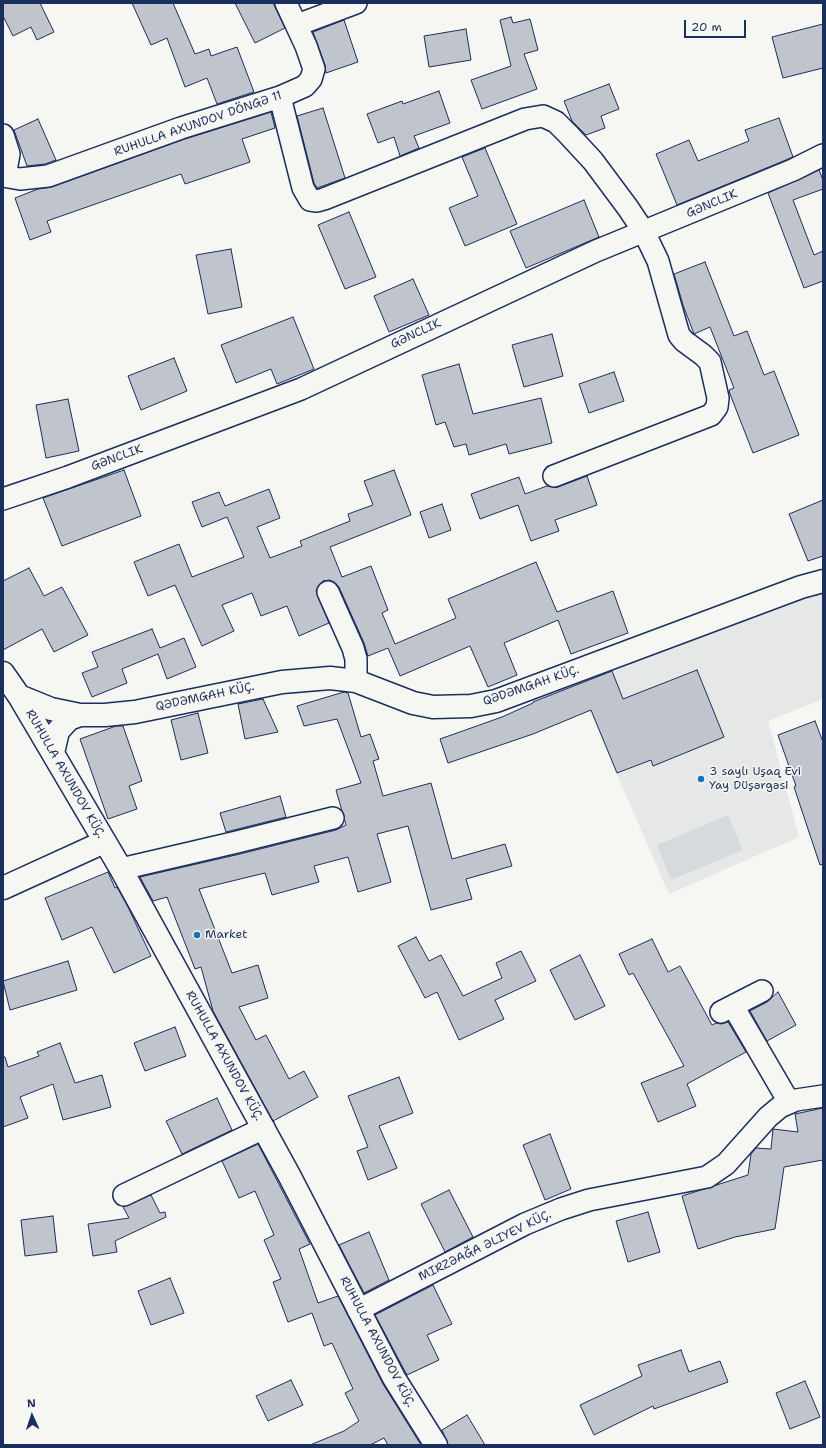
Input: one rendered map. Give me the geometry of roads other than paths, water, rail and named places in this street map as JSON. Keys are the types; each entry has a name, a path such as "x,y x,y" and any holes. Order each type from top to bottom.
{"street":[{"name":"RUHULLA AXUNDOV DÖNGƏ 11","path":"4,176 20,179 48,176 181,128 280,97 305,86 312,79 314,69 306,46 286,3"},
{"path":"297,25 356,3"},
{"path":"280,97 303,188 310,200 317,201 324,199 525,119 543,116 556,122 593,161 644,232 663,275 679,335 684,341 710,362 718,398 717,407 711,415 554,476"},
{"path":"3,135 9,154 4,176"},
{"name":"GƏNCLIK","path":"3,499 68,477 301,389 596,251 793,170 823,155"},
{"name":"QƏDƏMGAH KÜÇ.","path":"19,696 51,709 80,715 105,715 135,712 297,680 330,678 356,681 413,702 433,707 459,707 496,701 801,587 823,581"},
{"path":"328,592 353,648 356,659 356,681"},
{"name":"RUHULLA AXUNDOV KÜÇ.","path":"3,673 19,696 121,869 264,1128 394,1378 436,1445"},
{"path":"53,753 58,731 69,719 80,715"},
{"path":"121,869 333,818"},
{"path":"3,888 104,842"},
{"path":"762,991 727,1009 789,1102"},
{"name":"MIRZƏAĞA ƏLIYEV KÜÇ.","path":"358,1310 525,1224 561,1209 602,1198 698,1180 715,1174 726,1164 768,1117 789,1102 823,1096"},
{"path":"124,1195 264,1128"}],"place":[{"name":"3 saylı Uşaq Evi Yay Düşərgəsi","path":"701,779"},
{"name":"Market","path":"197,935"}]}
